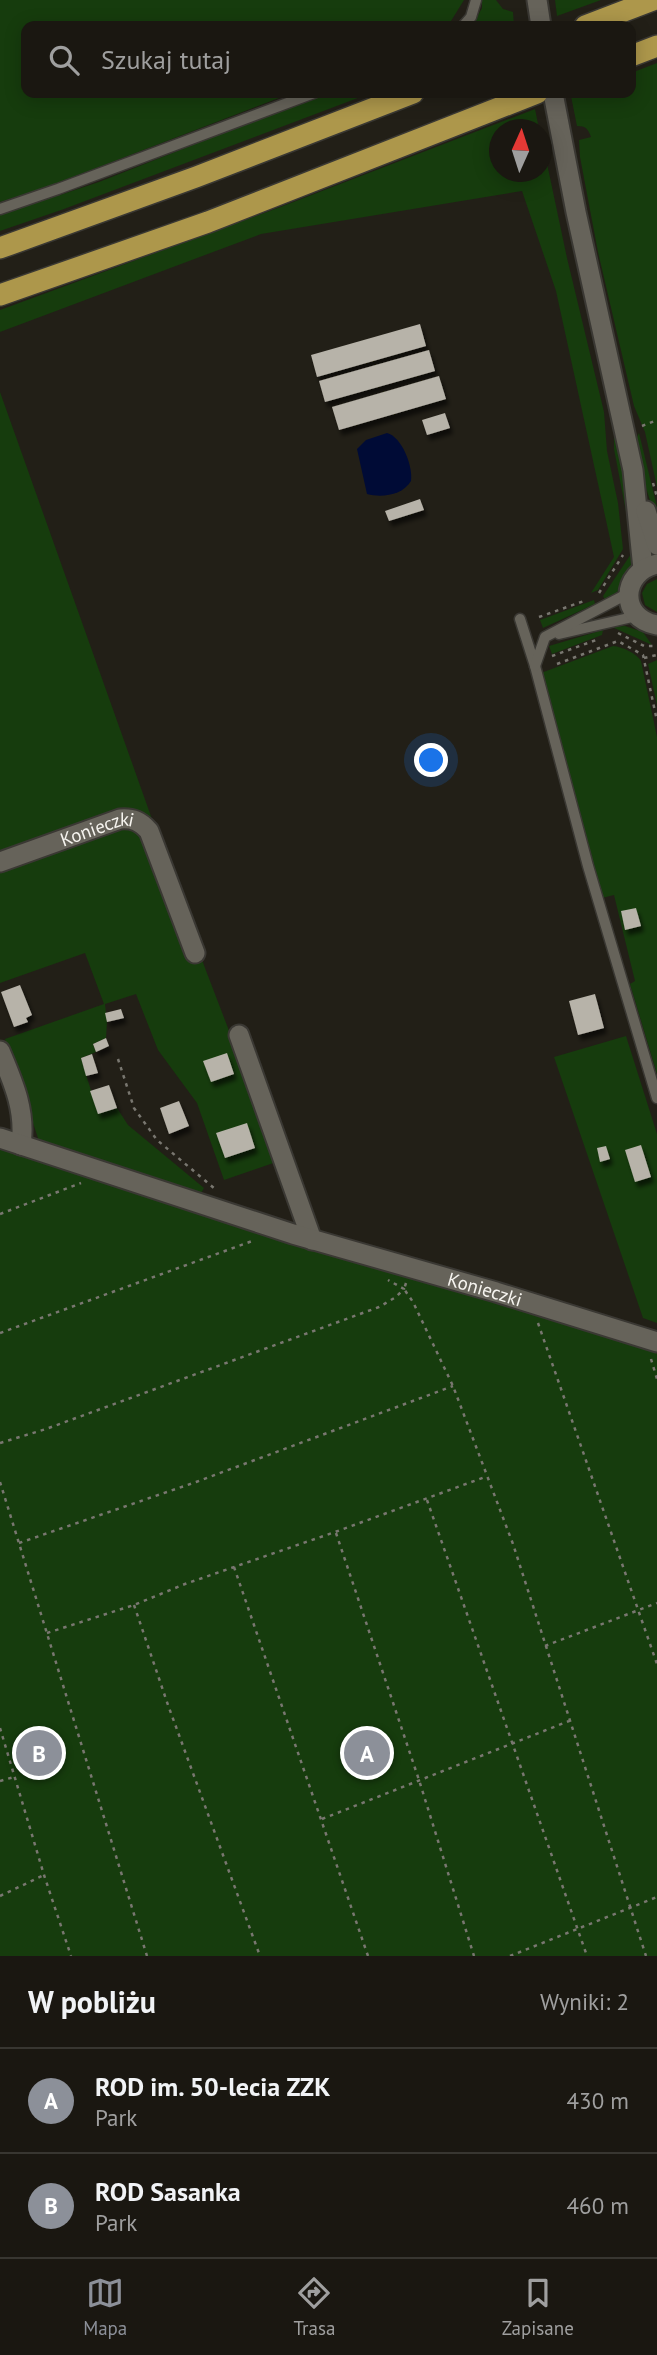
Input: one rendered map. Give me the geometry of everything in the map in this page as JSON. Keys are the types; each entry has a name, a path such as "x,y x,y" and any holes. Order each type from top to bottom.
{"main road":[{"path":"598,21 653,0"},
{"path":"636,54 657,46"},
{"path":"0,248 196,177 400,98"},
{"path":"0,295 208,222 524,98"}],"street":[{"path":"537,0 540,21"},
{"path":"555,98 633,470 650,567 633,579 629,593 631,605 651,625"},
{"path":"633,470 657,545"},
{"name":"Konieczki","path":"0,862 120,819 130,818 142,823 149,831 195,953"},
{"path":"239,1035 312,1240"},
{"path":"0,1051 21,1106 21,1145"},
{"name":"Konieczki","path":"0,1138 312,1240 496,1292 653,1347"}],"lane":[{"path":"467,21 476,0"},
{"path":"0,209 300,98"},
{"path":"535,666 545,637 629,593"},
{"path":"520,619 584,853 657,1098"},
{"path":"545,637 651,625"}],"path":[{"path":"597,596 628,548"},
{"path":"539,617 586,600"},
{"path":"615,634 621,634 644,646 657,646"},
{"path":"552,656 609,635"},
{"path":"557,664 618,641 643,655 657,722"},
{"path":"644,658 657,654"},
{"path":"118,1059 134,1108 157,1140 215,1187 218,1209"},
{"path":"0,1214 86,1181"},
{"path":"0,1333 260,1238 248,1234"},
{"path":"0,1443 46,1429 379,1307 404,1289 409,1275"},
{"path":"378,1276 404,1289 414,1301 453,1386 513,1544 646,1956"},
{"path":"537,1320 657,1664"},
{"path":"653,1347 657,1379"},
{"path":"19,1543 196,1482 453,1386"},
{"path":"47,1633 134,1605 185,1584 486,1477"},
{"path":"0,1482 147,1956"},
{"path":"427,1500 587,1956"},
{"path":"335,1532 419,1780 474,1956"},
{"path":"234,1567 368,1956"},
{"path":"545,1646 657,1603"},
{"path":"134,1605 168,1706 260,1956"},
{"path":"322,1819 569,1721"},
{"path":"0,1728 71,1956"},
{"path":"0,1781 15,1776"},
{"path":"0,1896 44,1875"},
{"path":"510,1956 657,1897"}],"green space":[{"path":"0,0 464,0 451,21 21,21 21,98 279,98 47,187 0,202"},
{"path":"482,0 496,0 503,9 513,12 514,21 475,21 482,8"},
{"path":"555,0 601,0 557,16"},
{"path":"657,63 657,487 645,432 634,406 598,252 580,157 579,140 591,137 586,128 577,126 571,98 636,98 636,71"},
{"path":"311,98 358,98 0,231 0,215 99,182"},
{"path":"535,109 537,119 509,119"},
{"path":"489,127 489,182 551,182 604,412 607,451 618,503 623,549 598,590 591,593 614,557 556,291 522,191 261,234 0,332 0,310"},
{"path":"0,392 205,968 279,1161 224,1180 197,1103 158,1050 136,994 105,1004 106,1038 93,1044 96,1052 81,1058 98,1113 117,1108 128,1125 204,1188 200,1195 40,1144 5,1039 104,1004 85,953 0,983"},
{"path":"614,433 626,482 632,543 614,449"},
{"path":"639,433 657,507 657,522 646,488 636,439"},
{"path":"635,552 626,580 617,592 605,600 603,596"},
{"path":"657,579 657,612 645,605 642,593 647,584"},
{"path":"594,600 595,604 543,628 540,620"},
{"path":"625,626 643,632 652,645 612,627"},
{"path":"603,630 602,635 552,654 549,646"},
{"path":"613,646 629,651 641,661 657,737 657,1074 630,984 635,981 614,895 602,898 541,673"},
{"path":"657,660 657,705 648,664"},
{"path":"626,1036 657,1134 657,1323 643,1318 554,1057"},
{"path":"0,1147 657,1352 657,1956 0,1956"}],"water":[{"path":"387,433 402,446 410,468 411,481 403,490 392,494 367,494 357,449 366,440"}],"building":[{"path":"420,324 426,346 317,377 311,355"},
{"path":"429,350 435,371 325,402 319,381"},
{"path":"439,376 446,399 339,430 332,407"},
{"path":"445,413 450,428 427,435 422,420"},
{"path":"420,499 424,510 389,521 385,511"},
{"path":"636,908 641,926 625,930 621,911"},
{"path":"20,985 32,1015 26,1018 28,1022 14,1027 1,992"},
{"path":"595,994 604,1028 578,1035 569,1001"},
{"path":"121,1009 124,1018 107,1022 105,1013"},
{"path":"106,1038 109,1046 96,1052 93,1044"},
{"path":"227,1053 234,1074 211,1082 203,1061"},
{"path":"92,1054 98,1073 86,1076 81,1058"},
{"path":"109,1085 117,1108 98,1114 90,1091"},
{"path":"179,1101 189,1126 169,1134 160,1108"},
{"path":"247,1123 255,1148 225,1158 216,1133"},
{"path":"641,1145 651,1177 635,1182 625,1150"},
{"path":"606,1146 610,1159 600,1162 597,1148"}],"place":[{"name":"ROD Sasanka","path":"39,1753"},
{"name":"ROD im. 50-lecia ZZK","path":"367,1753"}]}
